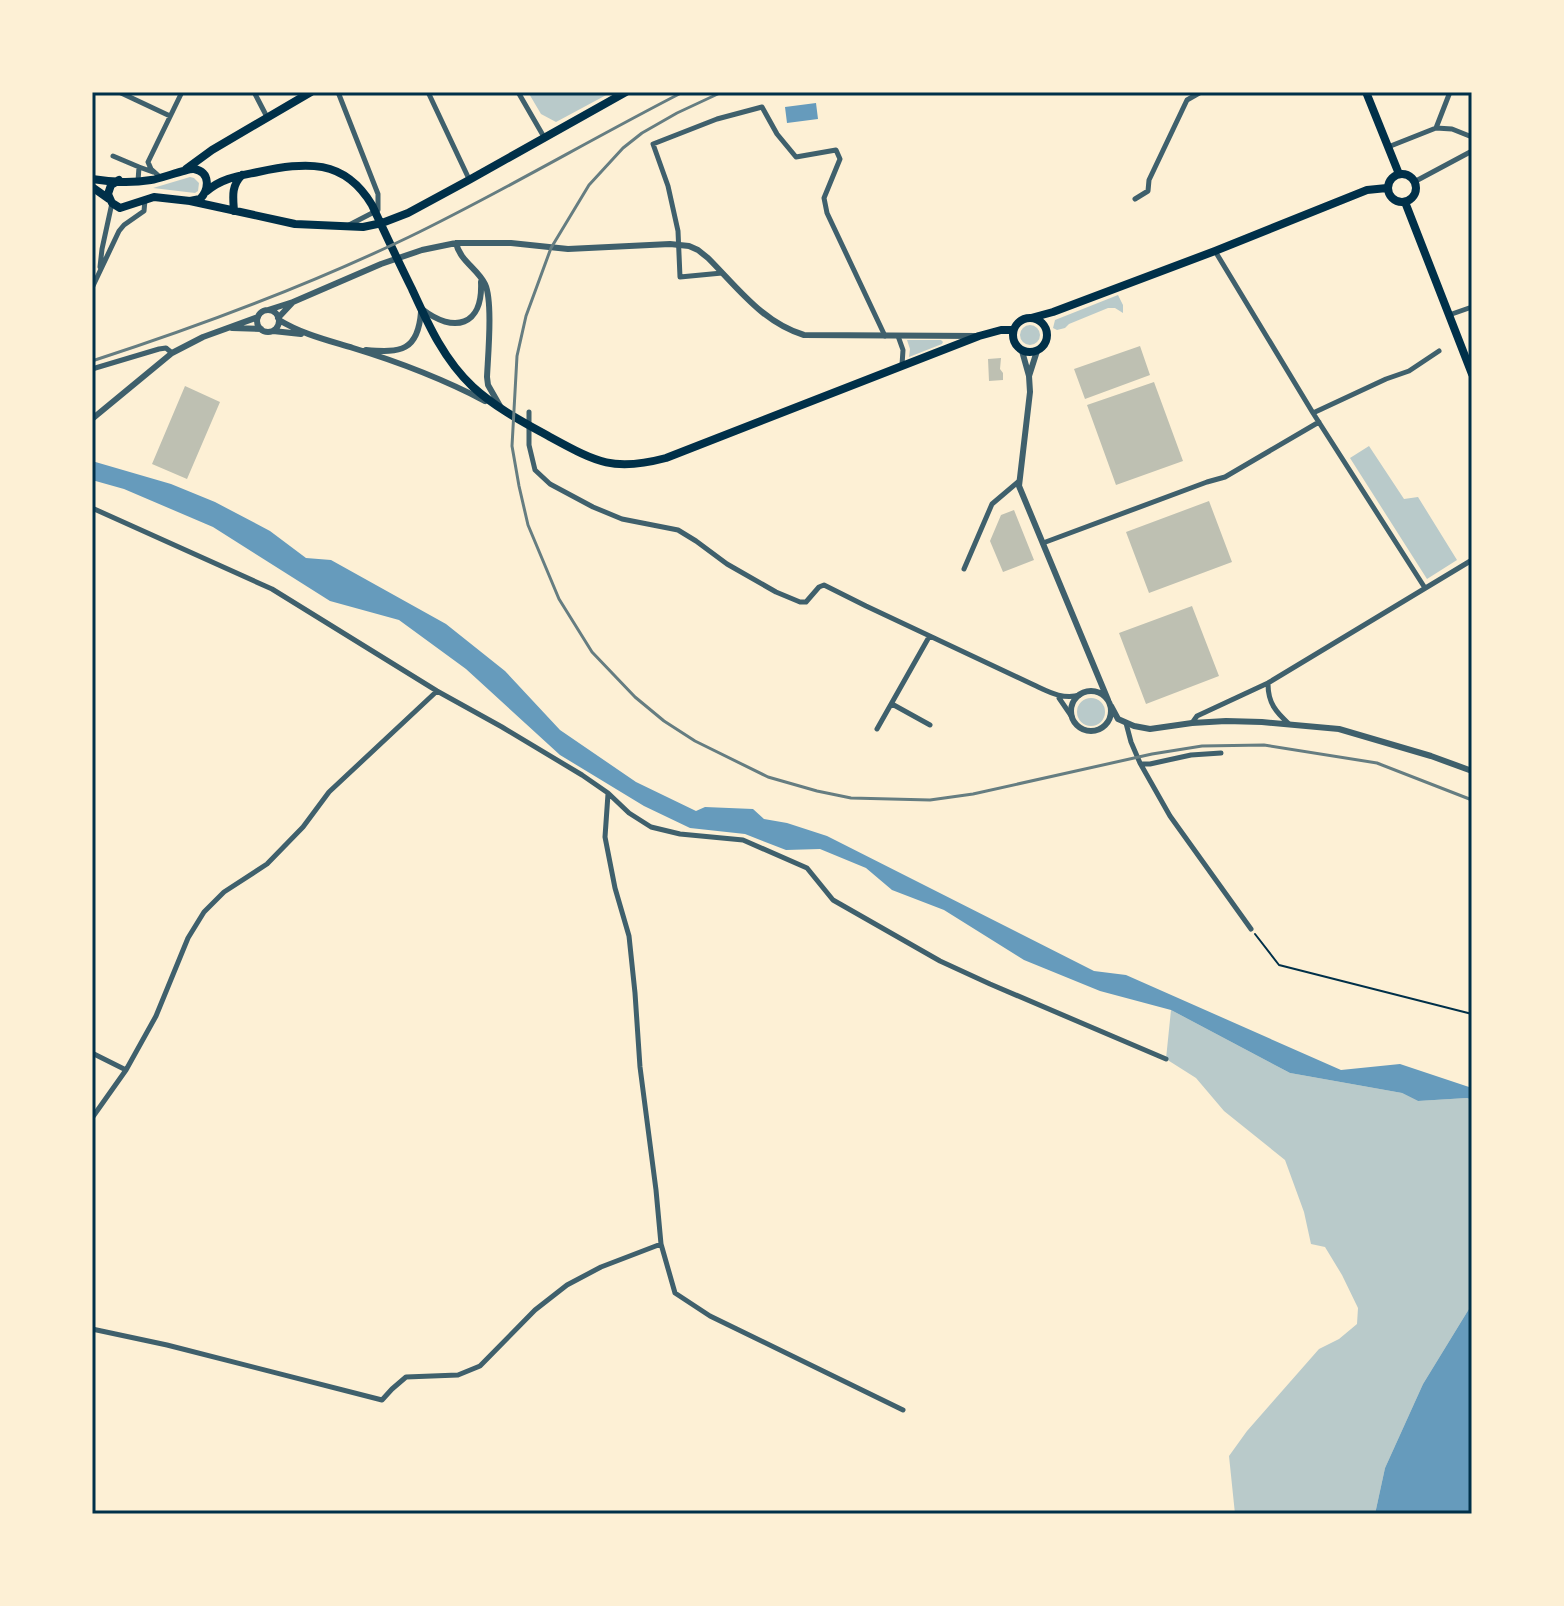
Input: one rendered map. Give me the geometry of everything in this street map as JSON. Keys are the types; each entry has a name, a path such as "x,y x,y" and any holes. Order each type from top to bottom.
{"main road":[{"path":"92,179 138,181 158,175 173,176 311,92"},
{"path":"1366,92 1399,174"},
{"path":"92,187 120,208 145,199 165,197 295,224 363,227 395,218 469,180 620,93"},
{"path":"202,174 224,179 282,167 313,165 326,167 349,178 365,193 372,205 439,346 457,370 502,410 606,464 645,463 666,458 979,336 1013,330"},
{"path":"185,170 196,170 202,174 207,181 207,191"},
{"path":"1387,188 1391,179 1399,174 1408,175 1414,182 1414,194 1405,202"},
{"path":"234,211 236,181 245,175"},
{"path":"190,201 200,199 224,179"},
{"path":"110,201 108,194 111,185 119,180"},
{"path":"1387,188 1393,199 1405,202"},
{"path":"1031,318 1045,326 1047,340 1037,351 1027,353 1013,342 1013,330 1019,321 1053,312 1367,190 1387,188"},
{"path":"1405,202 1449,315 1455,341 1472,374"},
{"path":"1045,326 1053,312"}],"street":[{"path":"119,92 170,116"},
{"path":"158,175 148,162 182,92"},
{"path":"254,92 267,117"},
{"path":"338,92 378,194 378,210 344,227"},
{"path":"428,92 469,180"},
{"path":"518,92 544,137"},
{"path":"1135,199 1148,191 1149,180 1187,100 1201,92"},
{"path":"1436,128 1450,92"},
{"path":"723,273 680,277 678,231 668,186 653,144 717,119 762,107 777,134 796,157 836,150 840,159 824,198 827,213 885,336"},
{"path":"1388,147 1436,128 1452,129 1472,137"},
{"path":"1414,182 1472,151"},
{"path":"113,156 158,175"},
{"path":"138,181 139,167"},
{"path":"92,288 119,231 144,211 145,199"},
{"path":"100,272 110,201"},
{"path":"130,206 135,217"},
{"path":"456,243 460,256 481,278 488,294 488,385 502,410"},
{"path":"92,419 172,353 195,341 381,264 422,250 456,243 511,243 568,249 679,245 698,250 767,318 789,331 814,336 979,336"},
{"path":"1215,251 1313,413 1425,588"},
{"path":"421,308 441,322 451,324 470,318 481,301 481,278"},
{"path":"273,331 293,302"},
{"path":"1449,315 1472,307"},
{"path":"355,349 389,352 406,347 417,336 421,308"},
{"path":"266,311 275,313 279,319 308,335"},
{"path":"258,317 261,329"},
{"path":"229,328 308,335 355,349 430,374 502,410"},
{"path":"898,336 903,350 902,366"},
{"path":"92,369 159,349 166,348 172,353"},
{"path":"1022,351 1029,376 1029,404 1018,482 1115,716 1126,723 1141,764 1170,816 1251,929"},
{"path":"1029,376 1037,351"},
{"path":"1313,413 1409,371 1439,351"},
{"path":"529,412 529,445 535,470 550,484 622,519 678,530 727,564 800,602 806,602 824,585 1055,695 1068,697 1095,692 1109,703 1111,714 1109,721 1100,729"},
{"path":"1043,543 1225,477 1319,422"},
{"path":"964,569 992,504 1018,482"},
{"path":"92,508 272,589 437,691 582,775 651,827 680,834 743,840 807,868 833,900 940,961 1166,1059"},
{"path":"1192,723 1197,716 1268,683 1472,560"},
{"path":"877,729 929,637"},
{"path":"1072,717 1071,707 1093,684 1096,674"},
{"path":"1268,683 1269,701 1289,724"},
{"path":"92,1118 126,1070 156,1016 188,938 204,912 224,892 267,864 303,827 329,792 437,691"},
{"path":"1055,695 1067,707 1078,726 1088,731 1115,723 1150,729 1192,723 1262,722 1339,729 1472,771"},
{"path":"892,704 930,725"},
{"path":"1141,764 1221,753"},
{"path":"608,793 605,837 629,936 640,1067 661,1244 675,1293 710,1316 903,1410"},
{"path":"92,1053 126,1070"},
{"path":"92,1329 382,1400 406,1377 458,1375 480,1366 535,1310 567,1285 601,1267 661,1244"}],"path":[{"path":"1251,929 1279,965 1472,1014"}],"shaded area":[{"path":"528,92 610,93 556,122 541,114"},
{"path":"190,177 199,183 195,193 153,188"},
{"path":"1118,295 1123,313 1108,308 1065,328 1053,328 1055,320"},
{"path":"1030,325 1037,328 1040,335 1037,342 1030,345 1023,342 1020,335 1023,328"},
{"path":"907,340 941,340 943,342 909,357"},
{"path":"1369,446 1404,499 1418,497 1457,560 1427,579 1350,458"},
{"path":"1091,698 1101,702 1105,712 1101,722 1091,726 1081,722 1077,712 1081,702"},
{"path":"1171,1010 1290,1073 1402,1093 1418,1101 1472,1100 1472,1304 1423,1384 1385,1468 1375,1514 1235,1514 1229,1456 1319,1349 1339,1339 1357,1324 1358,1308 1325,1247 1311,1244 1304,1212 1285,1160 1224,1111 1196,1078 1166,1059"}],"water":[{"path":"816,103 818,119 787,123 785,107"},
{"path":"92,461 171,484 215,502 270,531 306,558 331,560 446,624 505,671 560,730 636,782 696,811 705,807 753,809 764,819 827,836 1094,971 1126,975 1341,1070 1400,1064 1472,1088 1472,1100 1418,1101 1402,1093 1290,1073 1171,1010 1100,991 1024,960 944,910 892,890 866,868 820,849 786,850 745,834 690,828 644,806 560,755 466,669 399,620 330,601 213,527 124,489 92,480"},
{"path":"1472,1304 1472,1514 1375,1514 1385,1468 1423,1384"}],"building":[{"path":"1140,346 1150,375 1085,399 1074,369"},
{"path":"1001,358 1003,380 989,381 988,359"},
{"path":"1154,382 1183,461 1116,485 1087,405"},
{"path":"185,386 220,402 187,479 152,464"},
{"path":"1209,501 1232,562 1149,593 1126,532"},
{"path":"1014,510 1034,560 1003,572 990,541 1001,515"},
{"path":"1192,606 1219,676 1146,704 1119,633"}],"railway":[{"path":"92,361 253,304 371,255 478,202 683,92"},
{"path":"722,92 642,133 623,148 589,185 551,248 526,316 517,356 512,446 528,525 559,599 592,652 635,697 695,741 768,777 851,798 930,800 973,794 1152,754 1202,746 1264,745 1377,763 1472,800"}]}
